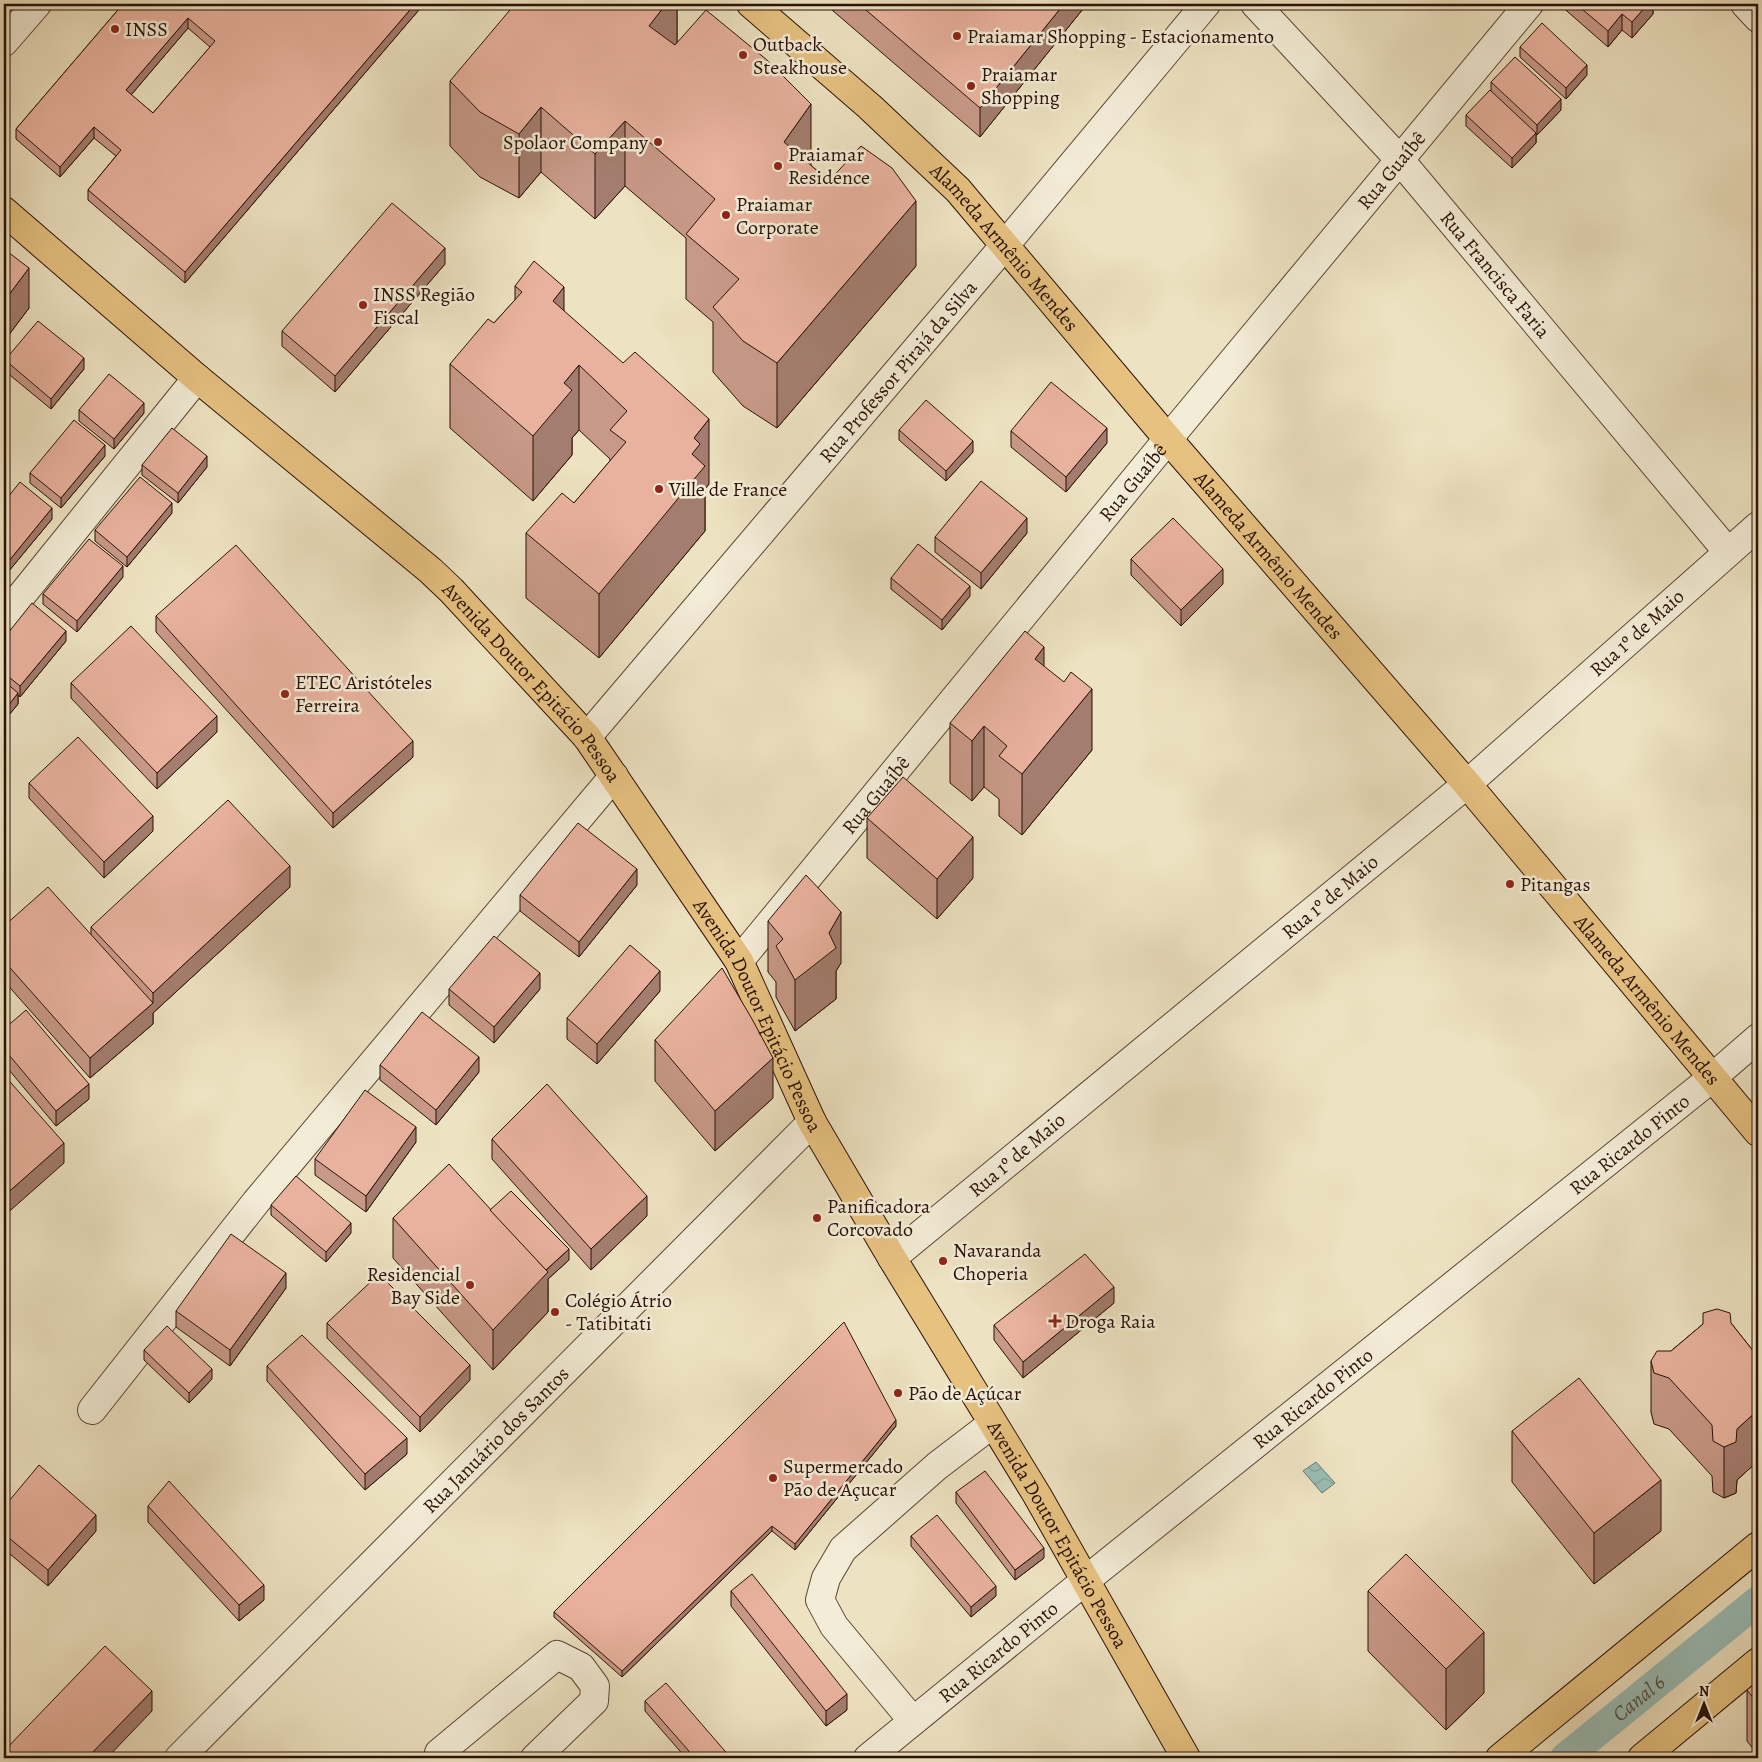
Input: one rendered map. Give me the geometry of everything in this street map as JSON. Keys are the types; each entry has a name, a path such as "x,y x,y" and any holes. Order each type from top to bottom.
{"main road":[{"name":"Alameda Armênio Mendes","path":"751,4 870,107 958,190 1168,439 1467,784 1758,1132"},
{"name":"Avenida Doutor Epitácio Pessoa","path":"4,211 197,378 431,571 451,590 587,737 739,961 812,1122 992,1424 1037,1495 1186,1758"},
{"path":"1500,1758 1758,1546"},
{"path":"1642,1758 1758,1662"}],"street":[{"path":"4,42 37,4"},
{"name":"Rua Professor Pirajá da Silva","path":"587,737 1005,245 1206,4"},
{"name":"Rua Francisca Faria","path":"1255,4 1399,159 1728,552"},
{"name":"Rua Guaíbê","path":"739,961 1399,159 1529,4"},
{"path":"1745,4 1758,18"},
{"path":"4,617 197,378"},
{"name":"Rua 1º de Maio","path":"892,1258 1467,784 1758,526"},
{"path":"92,1410 256,1202 614,776"},
{"name":"Rua Ricardo Pinto","path":"868,1758 1086,1580 1713,1077 1758,1038"},
{"name":"Rua Januário dos Santos","path":"179,1758 812,1122"},
{"path":"913,1721 834,1626 820,1600 826,1578 843,1549 937,1466 992,1424"},
{"path":"439,1753 557,1655 581,1667 595,1686 594,1701 535,1758"}],"water":[{"path":"1316,1462 1335,1483 1322,1493 1303,1471"}],"building":[{"path":"123,4 415,4 185,272 88,190 121,150 94,127 60,167 16,129","holes":["188,18 215,41 153,113 126,90"]},
{"name":"Praiamar Corporate","path":"515,4 666,4 649,26 675,45 706,10 767,60 811,104 784,142 829,181 861,146 892,168 916,201 777,363 743,341 713,307 739,279 686,234 715,199 625,121 595,154 541,107 519,134 480,112 450,81"},
{"name":"Praiamar Shopping - Estacionamento","path":"859,4 1064,4 980,108"},
{"path":"1576,4 1648,4 1632,22 1622,14 1608,31"},
{"path":"1542,23 1587,65 1566,88 1520,47"},
{"path":"1515,57 1561,99 1537,125 1491,82"},
{"path":"1490,90 1536,133 1512,158 1466,115"},
{"name":"INSS Região Fiscal","path":"392,203 445,248 335,376 282,331"},
{"path":"4,249 29,268 8,296 4,294"},
{"path":"534,261 564,287 553,301 623,363 635,352 709,419 694,438 700,444 692,454 705,466 599,594 526,533 562,493 574,503 626,442 610,430 627,411 579,365 564,383 572,390 533,436 450,364 488,319 494,323 522,292 515,286"},
{"path":"38,321 84,358 51,399 5,360"},
{"path":"109,374 144,403 114,439 79,410"},
{"path":"1051,382 1107,428 1066,477 1011,431"},
{"path":"926,400 973,441 946,471 899,430"},
{"path":"74,420 105,445 61,498 30,473"},
{"path":"172,428 207,456 178,493 142,465"},
{"path":"140,477 172,503 127,557 95,530"},
{"path":"981,481 1027,518 981,573 935,537"},
{"path":"20,482 52,508 8,562 4,559 4,502"},
{"path":"1173,518 1223,569 1181,610 1131,559"},
{"path":"89,539 123,566 77,621 43,594"},
{"path":"918,544 970,586 942,620 891,578"},
{"name":"ETEC Aristóteles Ferreira","path":"236,545 413,741 333,813 156,616"},
{"path":"32,603 66,631 20,686 4,673 4,638"},
{"path":"131,626 217,716 157,773 71,683"},
{"path":"1025,631 1044,647 1035,659 1064,682 1071,672 1092,689 1022,774 999,756 1007,746 984,726 972,741 950,723"},
{"path":"4,681 18,693 4,711"},
{"path":"78,737 153,816 104,862 29,783"},
{"path":"903,777 973,837 937,879 867,818"},
{"path":"228,800 290,866 153,993 91,927"},
{"path":"578,823 637,869 579,942 520,895"},
{"path":"806,875 841,912 829,933 836,948 795,980 776,946 783,939 768,921"},
{"path":"48,887 153,1003 90,1058 4,961 4,926"},
{"path":"494,936 540,973 494,1027 449,989"},
{"path":"630,945 660,971 597,1044 567,1018"},
{"path":"722,968 773,1058 715,1111 655,1040"},
{"path":"26,1010 89,1084 56,1111 4,1049 4,1029"},
{"path":"422,1012 479,1057 436,1110 380,1065"},
{"path":"4,1075 64,1143 4,1196"},
{"path":"547,1084 647,1196 591,1249 492,1139"},
{"path":"365,1090 416,1127 366,1196 315,1159"},
{"path":"449,1164 548,1272 493,1330 393,1218"},
{"path":"296,1176 351,1223 326,1252 271,1205"},
{"path":"511,1191 569,1249 546,1270 490,1210"},
{"path":"231,1234 286,1273 230,1350 176,1311"},
{"name":"Droga Raia","path":"1085,1254 1114,1287 1023,1362 994,1325"},
{"path":"379,1274 470,1365 420,1417 327,1323"},
{"path":"1717,1309 1730,1313 1731,1323 1758,1357 1758,1410 1737,1429 1736,1442 1724,1447 1713,1441 1712,1425 1669,1378 1654,1373 1651,1361 1657,1351 1671,1351 1703,1324 1703,1313"},
{"name":"Supermercado Pão de Açucar","path":"844,1322 896,1420 795,1544 772,1526 622,1671 554,1612"},
{"path":"167,1326 212,1369 189,1393 144,1350"},
{"path":"302,1335 407,1438 365,1474 267,1366"},
{"path":"1579,1378 1661,1480 1594,1533 1512,1431"},
{"path":"39,1465 96,1515 48,1570 4,1534 4,1507"},
{"path":"985,1471 1044,1548 1015,1570 956,1492"},
{"path":"169,1481 264,1585 239,1605 148,1506"},
{"path":"937,1515 996,1586 971,1607 911,1536"},
{"path":"1406,1554 1484,1632 1446,1669 1368,1591"},
{"path":"752,1574 847,1694 826,1711 731,1591"},
{"path":"105,1646 152,1691 87,1758 4,1758 4,1751"},
{"path":"1758,1681 1758,1704 1747,1690"},
{"path":"666,1683 731,1758 695,1758 645,1701"}],"waterway":[{"name":"Canal 6","path":"1565,1758 1758,1601"}],"place":[{"name":"INSS","path":"115,29"},
{"name":"Praiamar Shopping - Estacionamento","path":"957,36"},
{"name":"Outback Steakhouse","path":"743,55"},
{"name":"Praiamar Shopping","path":"971,86"},
{"name":"Spolaor Company","path":"658,142"},
{"name":"Praiamar Residence","path":"778,166"},
{"name":"Praiamar Corporate","path":"726,215"},
{"name":"INSS Região Fiscal","path":"363,305"},
{"name":"Ville de France","path":"659,489"},
{"name":"ETEC Aristóteles Ferreira","path":"285,694"},
{"name":"Pitangas","path":"1510,884"},
{"name":"Panificadora Corcovado","path":"817,1218"},
{"name":"Navaranda Choperia","path":"943,1261"},
{"name":"Residencial Bay Side","path":"470,1285"},
{"name":"Colégio Átrio - Tatibitati","path":"555,1312"},
{"name":"Droga Raia","path":"1055,1321"},
{"name":"Pão de Açúcar","path":"898,1393"},
{"name":"Supermercado Pão de Açucar","path":"773,1478"}]}
